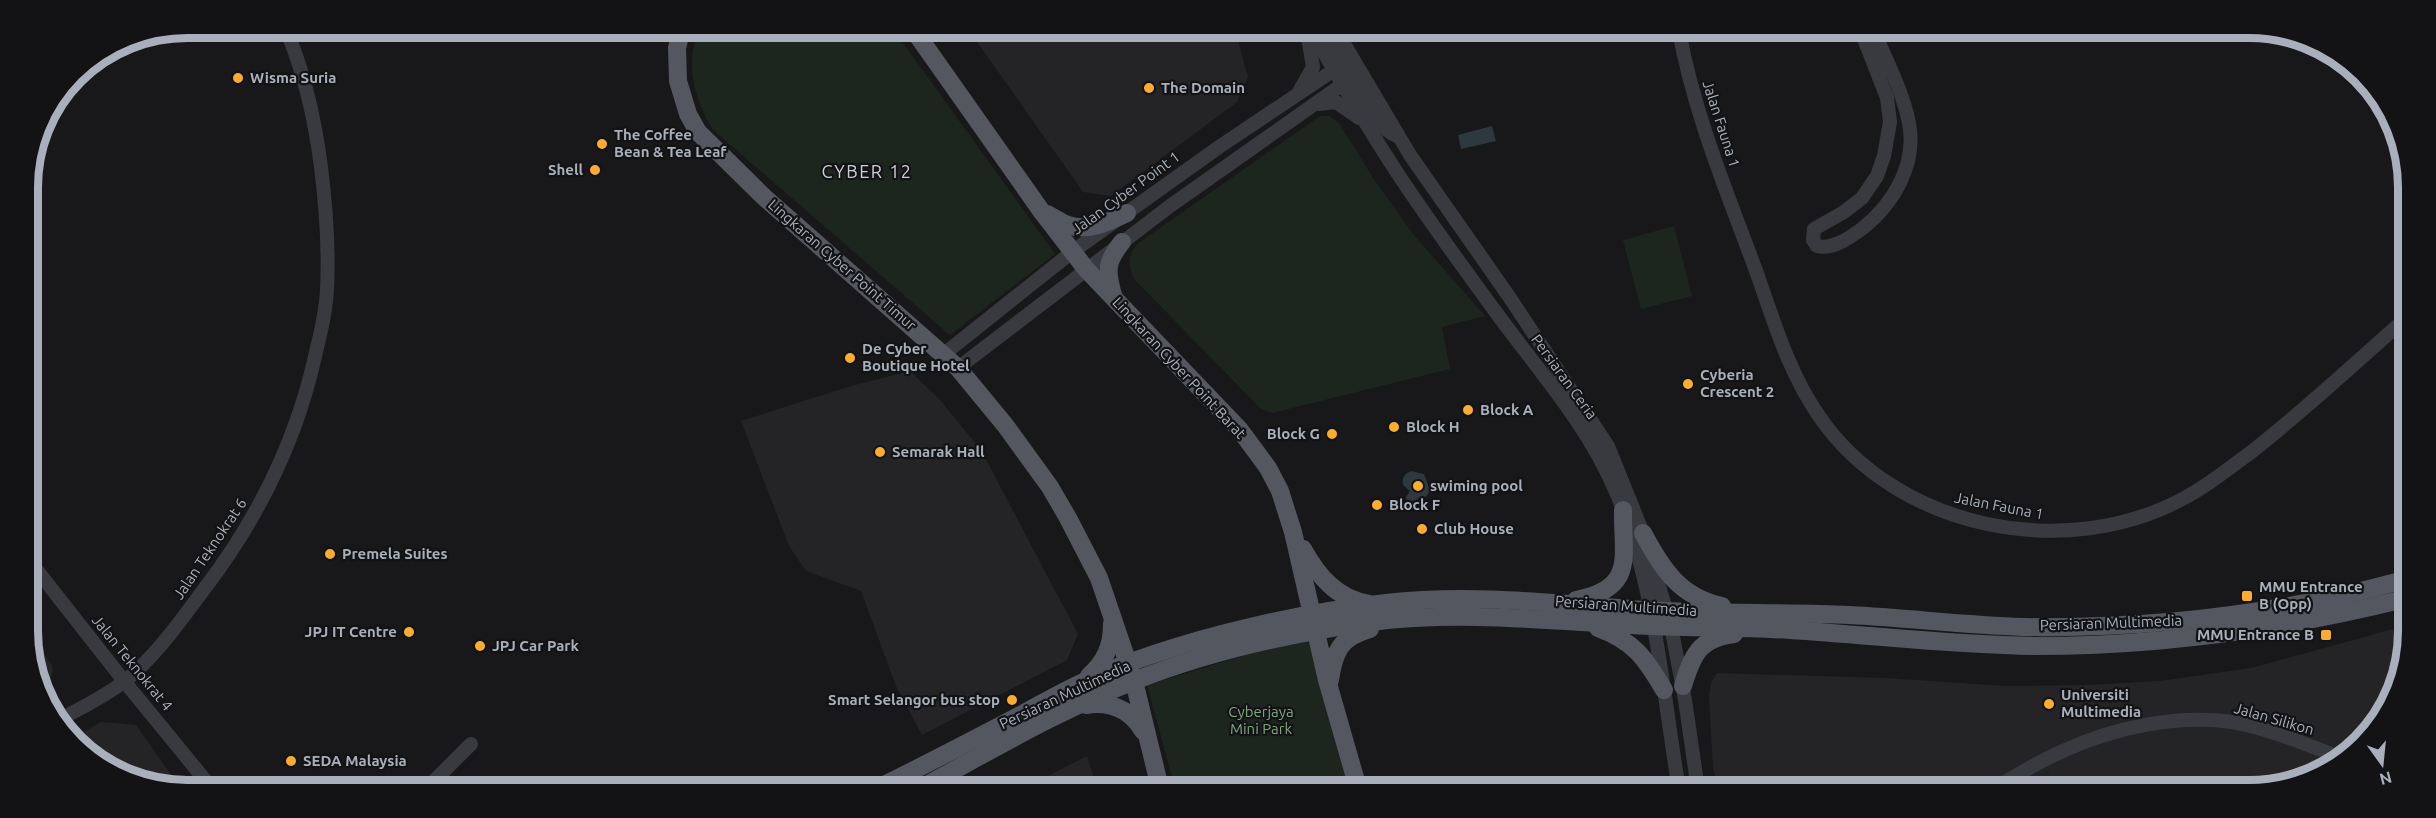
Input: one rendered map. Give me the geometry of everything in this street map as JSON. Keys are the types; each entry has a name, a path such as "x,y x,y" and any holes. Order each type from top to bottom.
{"main road":[{"name":"Lingkaran Cyber Point Timur","path":"680,37 677,48 678,81 688,114 698,132 764,197 945,354 1005,425 1050,488 1099,578 1134,681 1158,780"},
{"name":"Lingkaran Cyber Point Barat","path":"919,37 1072,252 1240,430 1268,468 1280,491 1293,532 1329,689 1356,780"},
{"path":"1042,212 1070,225 1085,227 1109,222 1127,213"},
{"path":"1113,297 1108,269 1112,255 1122,242"},
{"path":"1561,611 1598,594 1620,575 1626,545 1623,510"},
{"path":"1293,532 1314,570 1322,579 1345,596 1372,604"},
{"path":"1644,533 1660,563 1682,589 1712,603 1774,613"},
{"name":"Persiaran Multimedia","path":"1660,618 1774,613 1850,615 2017,627 2083,627 2175,621 2259,612 2324,600 2398,582"},
{"name":"Persiaran Multimedia","path":"936,780 1076,706 1134,681 1372,604 1473,598 1561,611 1792,630 1989,644 2071,645 2230,633 2306,621 2398,600"},
{"path":"2375,606 2398,608"},
{"path":"1074,687 1095,671 1109,650 1112,641 1111,611"},
{"path":"1561,611 1624,640 1645,659 1664,690"},
{"name":"Persiaran Multimedia","path":"894,780 1074,687 1128,663 1219,636 1313,623 1561,611"},
{"path":"1329,689 1336,651 1356,633 1405,624 1494,616"},
{"path":"1683,686 1698,650 1711,640 1721,636 1792,630"},
{"path":"1076,706 1110,704 1125,710 1138,723 1150,743"}],"street":[{"name":"Jalan Teknokrat 6","path":"64,716 124,681 142,665 188,611 244,534 267,492 291,439 309,386 327,289 324,191 317,138 304,85 288,37"},
{"path":"1297,96 1313,67 1310,37"},
{"path":"1314,37 1340,70 1359,86 1384,130 1399,137"},
{"path":"958,368 1086,268 1260,140 1342,84 1340,70 1328,37"},
{"name":"Persiaran Ceria","path":"1340,37 1399,137 1602,435 1620,472 1644,533 1660,618 1664,690 1678,780"},
{"name":"Jalan Fauna 1","path":"1680,37 1697,103 1731,207 1786,353 1817,414 1850,452 1914,499 1982,522 2042,532 2069,532 2100,527 2156,511 2186,498 2216,479 2272,436 2398,325"},
{"path":"1863,37 1888,104 1890,122 1884,156"},
{"path":"1876,37 1906,115 1910,146 1906,168 1886,206 1871,221 1844,240 1823,248 1817,246 1813,240 1814,229 1834,219 1862,198 1877,176 1891,139 1897,135 1904,138 1910,146"},
{"name":"Jalan Cyber Point 1","path":"945,354 1072,252 1219,147 1340,70"},
{"name":"Persiaran Ceria","path":"1342,84 1431,221 1594,446 1623,510 1683,686 1697,780"},
{"path":"1314,105 1329,101 1336,102 1369,128"},
{"name":"Jalan Teknokrat 4","path":"38,571 205,780"},
{"name":"Jalan Silikon","path":"2009,780 2065,750 2115,733 2174,721 2233,722 2297,741 2333,755"},
{"path":"435,780 471,744"}],"shaded area":[{"path":"974,37 1237,37 1248,77 1237,102 1111,196 1083,192"},
{"path":"1492,126 1496,141 1461,149 1458,135"},
{"path":"910,371 940,400 981,450 1078,634 1067,660 922,735 896,686 861,591 806,571 789,546 741,421 851,386"},
{"name":"swiming pool","path":"1411,471 1424,474 1430,490 1426,497 1418,498 1416,502 1407,502 1406,497 1410,491 1403,485 1404,476"},
{"name":"Universiti Multimedia","path":"2398,628 2397,651 2391,680 2383,698 2362,730 2358,734 2352,734 2352,740 2348,744 2324,761 2279,778 2260,780 1716,780 1713,768 1709,696 1711,683 1717,673 1885,678 2006,686 2160,681 2251,668"},
{"path":"38,647 52,665 51,678 47,681 40,661"},
{"path":"102,722 136,725 174,779 148,775 112,761 78,734"},
{"path":"1087,756 1094,780 1040,780"}],"green space":[{"path":"697,37 899,37 1055,254 950,335 712,129 700,105 693,80"},
{"path":"1320,116 1329,116 1339,123 1375,181 1413,234 1485,316 1442,327 1450,369 1272,413 1261,409 1135,280 1131,271 1130,257 1137,244"},
{"path":"1674,226 1692,296 1641,309 1623,240"},
{"name":"Cyberjaya Mini Park","path":"1311,639 1349,780 1173,780 1147,685 1246,655"},
{"path":"2049,770 2052,780 2031,780"}],"place":[{"name":"Wisma Suria","path":"238,78"},
{"name":"The Domain","path":"1149,88"},
{"name":"The Coffee Bean & Tea Leaf","path":"602,144"},
{"name":"Shell","path":"595,170"},
{"name":"De Cyber Boutique Hotel","path":"850,358"},
{"name":"Cyberia Crescent 2","path":"1688,384"},
{"name":"Block A","path":"1468,410"},
{"name":"Block H","path":"1394,427"},
{"name":"Block G","path":"1332,434"},
{"name":"Semarak Hall","path":"880,452"},
{"name":"swiming pool","path":"1418,486"},
{"name":"Block F","path":"1377,505"},
{"name":"Club House","path":"1422,529"},
{"name":"Premela Suites","path":"330,554"},
{"name":"MMU Entrance B (Opp)","path":"2247,596"},
{"name":"JPJ IT Centre","path":"409,632"},
{"name":"MMU Entrance B","path":"2326,635"},
{"name":"JPJ Car Park","path":"480,646"},
{"name":"Smart Selangor bus stop","path":"1012,700"},
{"name":"Universiti Multimedia","path":"2049,704"},
{"name":"SEDA Malaysia","path":"291,761"}],"district":[{"name":"CYBER 12","path":"867,172"}]}
